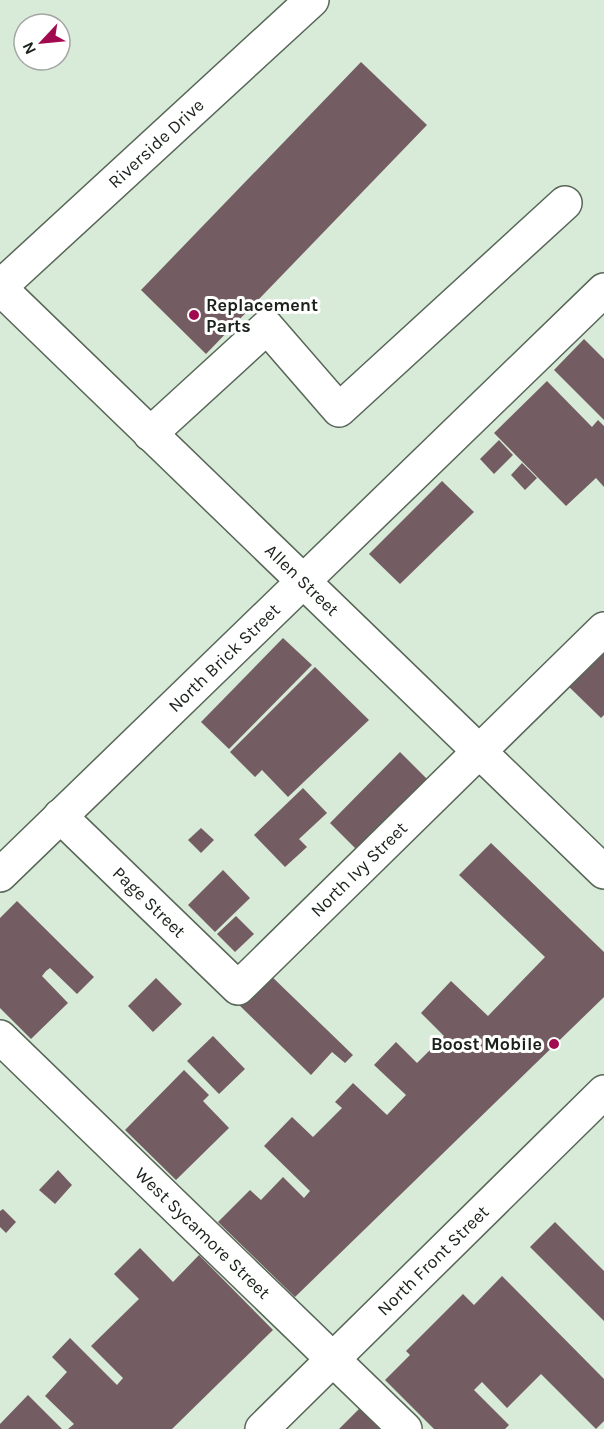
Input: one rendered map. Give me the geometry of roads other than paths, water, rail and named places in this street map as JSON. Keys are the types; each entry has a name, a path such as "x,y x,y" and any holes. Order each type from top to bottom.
{"street":[{"name":"Riverside Drive","path":"0,288 312,0"},
{"path":"150,434 267,327 339,410 565,203"},
{"name":"Allen Street","path":"0,288 604,872"},
{"name":"North Brick Street","path":"0,875 604,290"},
{"name":"North Ivy Street","path":"238,988 604,629"},
{"name":"Page Street","path":"60,816 238,988"},
{"name":"West Sycamore Street","path":"0,1037 405,1429"},
{"name":"North Front Street","path":"262,1429 604,1092"}],"place":[{"name":"Replacement Parts","path":"194,315"},
{"name":"Boost Mobile","path":"554,1044"}]}
